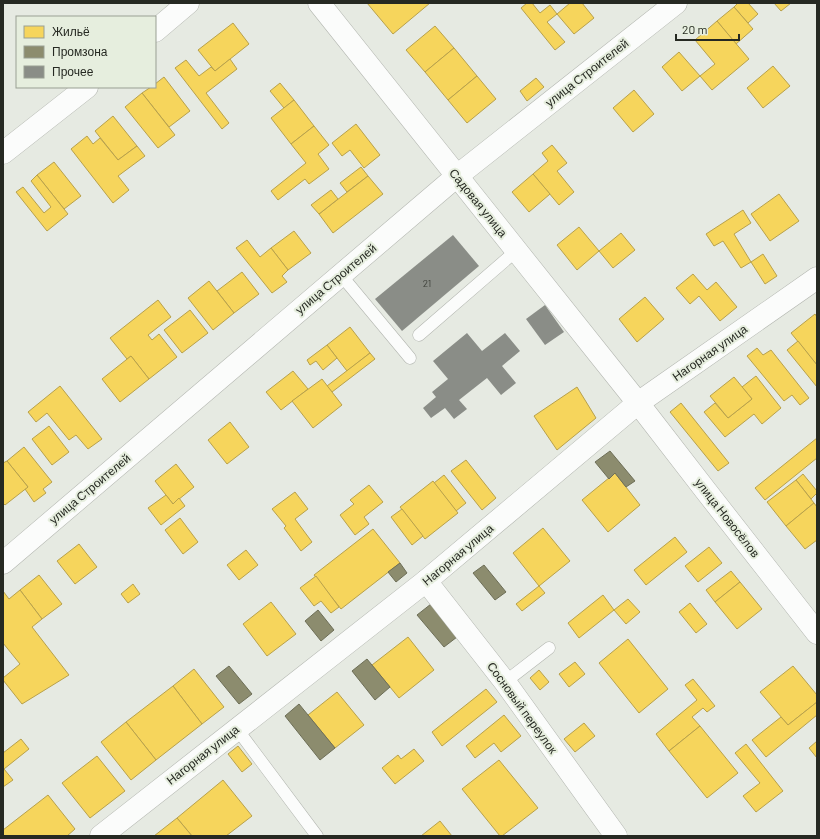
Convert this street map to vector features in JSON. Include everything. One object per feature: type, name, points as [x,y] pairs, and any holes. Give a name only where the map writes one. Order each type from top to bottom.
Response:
[{"type":"street","points":[[156,30],[188,3]]},
{"type":"street","name":"Садовая улица","points":[[319,3],[638,404]]},
{"type":"street","name":"улица Строителей","points":[[3,563],[457,176],[676,3]]},
{"type":"street","points":[[3,153],[86,88]]},
{"type":"street","name":"Нагорная улица","points":[[101,836],[426,581],[638,404],[817,278]]},
{"type":"street","name":"улица Новосёлов","points":[[638,404],[817,632]]},
{"type":"street","name":"Сосновый переулок","points":[[426,581],[505,682],[616,836]]},
{"type":"lane","points":[[418,335],[516,251]]},
{"type":"lane","points":[[341,274],[410,358]]},
{"type":"lane","points":[[505,682],[549,648]]},
{"type":"lane","points":[[237,729],[317,836]]},
{"type":"building: Жильё","points":[[367,3],[430,3],[393,34]]},
{"type":"building: Жильё","points":[[527,3],[532,3],[540,13],[550,5],[557,14],[547,22],[565,42],[555,50],[521,8]]},
{"type":"building: Жильё","points":[[570,3],[582,3],[594,18],[574,34],[557,14]]},
{"type":"building: Жильё","points":[[738,3],[748,3],[758,14],[748,23],[734,7]]},
{"type":"building: Жильё","points":[[774,3],[791,3],[781,11]]},
{"type":"building: Жильё","points":[[734,7],[753,29],[736,44],[717,21]]},
{"type":"building: Жильё","points":[[717,21],[749,59],[712,90],[700,76],[715,64],[695,40]]},
{"type":"building: Жильё","points":[[233,23],[249,44],[215,71],[198,50]]},
{"type":"building: Жильё","points":[[435,26],[454,48],[425,72],[406,50]]},
{"type":"building: Жильё","points":[[454,48],[477,76],[448,100],[425,72]]},
{"type":"building: Жильё","points":[[679,52],[700,76],[682,91],[662,67]]},
{"type":"building: Жильё","points":[[230,59],[237,69],[206,93],[229,123],[222,129],[175,68],[186,60],[199,76],[211,67],[215,71]]},
{"type":"building: Жильё","points":[[773,66],[790,86],[763,108],[747,88]]},
{"type":"building: Жильё","points":[[477,76],[496,99],[467,123],[448,100]]},
{"type":"building: Жильё","points":[[164,77],[190,111],[169,127],[142,93],[150,88],[156,88],[156,83]]},
{"type":"building: Жильё","points":[[536,78],[544,87],[527,101],[520,91]]},
{"type":"building: Жильё","points":[[280,83],[294,100],[284,108],[270,91]]},
{"type":"building: Жильё","points":[[634,90],[654,114],[633,132],[613,108]]},
{"type":"building: Жильё","points":[[142,93],[175,135],[158,148],[125,107]]},
{"type":"building: Жильё","points":[[294,100],[314,126],[291,144],[271,118]]},
{"type":"building: Жильё","points":[[113,116],[137,146],[118,160],[95,131]]},
{"type":"building: Жильё","points":[[356,124],[380,155],[364,168],[350,150],[342,156],[332,143]]},
{"type":"building: Жильё","points":[[314,126],[329,145],[318,154],[329,169],[309,184],[305,179],[278,200],[271,191],[306,163],[291,144]]},
{"type":"building: Жильё","points":[[87,136],[93,144],[100,138],[118,160],[137,146],[145,156],[118,176],[129,190],[113,203],[71,149]]},
{"type":"building: Жильё","points":[[552,145],[567,163],[557,171],[574,192],[559,205],[533,174],[548,161],[542,153]]},
{"type":"building: Жильё","points":[[54,162],[81,196],[64,209],[37,175]]},
{"type":"building: Жильё","points":[[361,167],[368,176],[347,192],[340,183]]},
{"type":"building: Жильё","points":[[533,174],[550,194],[529,212],[512,192]]},
{"type":"building: Жильё","points":[[37,175],[68,214],[47,231],[16,192],[23,187],[44,213],[51,207],[31,181]]},
{"type":"building: Жильё","points":[[368,176],[383,194],[333,233],[319,214]]},
{"type":"building: Жильё","points":[[331,190],[338,199],[319,214],[311,205]]},
{"type":"building: Жильё","points":[[779,194],[799,221],[770,241],[751,214]]},
{"type":"building: Жильё","points":[[743,210],[751,223],[734,234],[751,262],[741,268],[723,241],[714,246],[706,234]]},
{"type":"building: Жильё","points":[[579,227],[599,251],[577,270],[557,245]]},
{"type":"building: Жильё","points":[[294,231],[311,253],[288,270],[271,248]]},
{"type":"building: Жильё","points":[[621,233],[635,250],[613,268],[599,251]]},
{"type":"building: Жильё","points":[[247,240],[260,257],[271,248],[288,270],[282,276],[287,282],[272,293],[236,248]]},
{"type":"building: Жильё","points":[[763,254],[777,276],[765,284],[751,262]]},
{"type":"building: Жильё","points":[[242,272],[259,294],[234,313],[217,291]]},
{"type":"building: Жильё","points":[[693,274],[707,290],[716,282],[737,307],[720,321],[699,296],[690,304],[676,288]]},
{"type":"building: Жильё","points":[[209,281],[234,313],[213,330],[188,298]]},
{"type":"building: Жильё","points":[[645,297],[664,319],[637,342],[619,319]]},
{"type":"building: Жильё","points":[[158,300],[171,317],[148,335],[152,340],[159,334],[177,357],[149,379],[131,356],[127,359],[110,338]]},
{"type":"building: Жильё","points":[[190,310],[208,333],[182,353],[164,330]]},
{"type":"building: Жильё","points":[[815,314],[817,317],[817,365],[791,333]]},
{"type":"building: Жильё","points":[[350,327],[370,353],[347,371],[327,345]]},
{"type":"building: Жильё","points":[[798,341],[817,365],[817,387],[787,350]]},
{"type":"building: Жильё","points":[[327,345],[337,358],[323,370],[316,361],[310,365],[307,360]]},
{"type":"building: Жильё","points":[[757,348],[763,355],[771,350],[809,398],[800,405],[792,395],[784,401],[747,356]]},
{"type":"building: Жильё","points":[[370,353],[375,359],[332,392],[327,386]]},
{"type":"building: Жильё","points":[[131,356],[149,379],[120,402],[102,379]]},
{"type":"building: Жильё","points":[[293,371],[308,389],[281,410],[266,392]]},
{"type":"building: Жильё","points":[[756,376],[781,408],[762,424],[754,414],[725,437],[704,412],[715,403],[728,418],[752,399],[742,387]]},
{"type":"building: Жильё","points":[[734,377],[752,399],[728,418],[710,396]]},
{"type":"building: Жильё","points":[[322,379],[342,405],[313,428],[292,401]]},
{"type":"building: Жильё","points":[[60,386],[102,439],[88,449],[76,435],[69,440],[47,413],[36,422],[28,412]]},
{"type":"building: Жильё","points":[[577,387],[596,418],[557,450],[534,416]]},
{"type":"building: Жильё","points":[[681,403],[729,463],[718,471],[670,412]]},
{"type":"building: Жильё","points":[[230,422],[249,447],[227,464],[208,440]]},
{"type":"building: Жильё","points":[[49,426],[69,452],[52,465],[32,439]]},
{"type":"building: Жильё","points":[[817,438],[817,458],[765,500],[755,488]]},
{"type":"building: Жильё","points":[[24,447],[52,482],[43,489],[46,493],[34,502],[25,489],[28,487],[7,461]]},
{"type":"building: Жильё","points":[[466,460],[496,498],[482,510],[451,471]]},
{"type":"building: Жильё","points":[[7,461],[28,487],[5,505],[3,503],[3,463]]},
{"type":"building: Жильё","points":[[176,464],[194,487],[173,504],[155,481]]},
{"type":"building: Жильё","points":[[615,473],[640,505],[608,532],[582,500]]},
{"type":"building: Жильё","points":[[803,474],[817,491],[811,499],[796,480]]},
{"type":"building: Жильё","points":[[444,475],[466,503],[456,511],[434,483]]},
{"type":"building: Жильё","points":[[796,480],[814,503],[786,526],[767,502]]},
{"type":"building: Жильё","points":[[433,481],[458,513],[425,539],[400,507]]},
{"type":"building: Жильё","points":[[369,485],[383,502],[364,517],[369,524],[355,535],[340,515],[354,504],[350,500]]},
{"type":"building: Жильё","points":[[295,492],[308,509],[295,519],[312,542],[301,551],[284,528],[286,526],[272,509]]},
{"type":"building: Жильё","points":[[166,495],[173,504],[179,498],[185,506],[161,525],[148,508]]},
{"type":"building: Жильё","points":[[814,503],[817,507],[817,540],[805,549],[786,526]]},
{"type":"building: Жильё","points":[[402,509],[423,536],[412,545],[391,517]]},
{"type":"building: Жильё","points":[[180,518],[198,542],[183,554],[165,530]]},
{"type":"building: Жильё","points":[[543,528],[570,561],[539,586],[513,553]]},
{"type":"building: Жильё","points":[[373,529],[400,563],[341,609],[314,575]]},
{"type":"building: Жильё","points":[[675,537],[687,552],[646,585],[634,570]]},
{"type":"building: Жильё","points":[[79,544],[97,567],[75,584],[57,561]]},
{"type":"building: Жильё","points":[[709,547],[722,563],[698,582],[685,566]]},
{"type":"building: Жильё","points":[[246,550],[258,565],[239,580],[227,565]]},
{"type":"building: Жильё","points":[[731,571],[740,582],[715,602],[706,590]]},
{"type":"building: Жильё","points":[[39,575],[62,604],[42,619],[20,590]]},
{"type":"building: Жильё","points":[[316,576],[339,607],[331,613],[321,601],[314,606],[300,588]]},
{"type":"building: Жильё","points":[[740,582],[762,609],[737,629],[715,602]]},
{"type":"building: Жильё","points":[[133,584],[140,594],[128,603],[121,594]]},
{"type":"building: Жильё","points":[[539,586],[545,593],[522,611],[516,604]]},
{"type":"building: Жильё","points":[[20,590],[42,619],[32,627],[69,675],[22,704],[3,680],[3,678],[20,664],[3,643],[3,591],[9,599]]},
{"type":"building: Жильё","points":[[603,595],[614,610],[579,638],[568,623]]},
{"type":"building: Жильё","points":[[628,599],[640,612],[626,624],[614,610]]},
{"type":"building: Жильё","points":[[271,602],[296,634],[267,656],[243,624]]},
{"type":"building: Жильё","points":[[690,603],[707,624],[696,633],[679,612]]},
{"type":"building: Жильё","points":[[408,637],[434,670],[399,698],[372,665]]},
{"type":"building: Жильё","points":[[628,639],[668,689],[639,713],[599,663]]},
{"type":"building: Жильё","points":[[575,662],[585,674],[569,687],[559,674]]},
{"type":"building: Жильё","points":[[793,666],[817,695],[817,702],[788,725],[760,692]]},
{"type":"building: Жильё","points":[[194,669],[224,707],[202,724],[173,686]]},
{"type":"building: Жильё","points":[[539,670],[549,682],[540,690],[530,678]]},
{"type":"building: Жильё","points":[[693,679],[715,706],[707,712],[703,708],[692,717],[700,726],[669,751],[656,734],[697,700],[685,685]]},
{"type":"building: Жильё","points":[[173,686],[202,724],[156,760],[126,722]]},
{"type":"building: Жильё","points":[[486,689],[497,702],[442,746],[432,732]]},
{"type":"building: Жильё","points":[[337,692],[364,725],[335,748],[308,715]]},
{"type":"building: Жильё","points":[[817,702],[817,715],[766,757],[752,740],[781,717],[788,725]]},
{"type":"building: Жильё","points":[[504,715],[521,736],[501,752],[494,743],[475,758],[466,746]]},
{"type":"building: Жильё","points":[[126,722],[156,760],[131,780],[101,742]]},
{"type":"building: Жильё","points":[[584,723],[595,736],[575,752],[564,739]]},
{"type":"building: Жильё","points":[[700,726],[738,773],[707,798],[669,751]]},
{"type":"building: Жильё","points":[[21,739],[29,749],[4,769],[13,780],[3,787],[3,753]]},
{"type":"building: Жильё","points":[[817,741],[817,758],[809,748]]},
{"type":"building: Жильё","points":[[746,744],[783,791],[756,812],[743,796],[760,783],[735,753]]},
{"type":"building: Жильё","points":[[238,746],[252,764],[242,772],[228,754]]},
{"type":"building: Жильё","points":[[414,749],[424,761],[395,784],[382,768],[398,755],[401,759]]},
{"type":"building: Жильё","points":[[97,756],[125,791],[90,818],[62,783]]},
{"type":"building: Жильё","points":[[499,760],[538,808],[502,836],[500,836],[462,789]]},
{"type":"building: Жильё","points":[[223,780],[252,816],[226,836],[192,836],[177,818]]},
{"type":"building: Жильё","points":[[48,795],[75,829],[67,836],[3,836],[3,830]]},
{"type":"building: Жильё","points":[[177,818],[192,836],[154,836]]},
{"type":"building: Жильё","points":[[440,821],[452,836],[421,836]]},
{"type":"building: Промзона","points":[[610,451],[635,481],[626,487],[615,473],[609,479],[595,462]]},
{"type":"building: Промзона","points":[[400,563],[407,573],[396,582],[388,572]]},
{"type":"building: Промзона","points":[[484,565],[506,592],[495,600],[473,573]]},
{"type":"building: Промзона","points":[[431,604],[457,637],[444,647],[417,615]]},
{"type":"building: Промзона","points":[[318,610],[334,630],[321,641],[305,621]]},
{"type":"building: Промзона","points":[[367,659],[390,687],[375,700],[352,671]]},
{"type":"building: Промзона","points":[[229,666],[252,694],[239,704],[216,676]]},
{"type":"building: Промзона","points":[[299,704],[335,748],[320,760],[285,716]]},
{"type":"building: Прочее","points":[[453,235],[479,266],[402,331],[375,299]]},
{"type":"building: Прочее","points":[[545,305],[564,332],[545,345],[526,319]]},
{"type":"building: Прочее","points":[[467,333],[482,351],[505,333],[520,351],[502,366],[516,383],[501,395],[487,378],[459,400],[467,409],[454,419],[445,408],[431,418],[423,408],[436,397],[432,392],[448,379],[433,361]]}]
